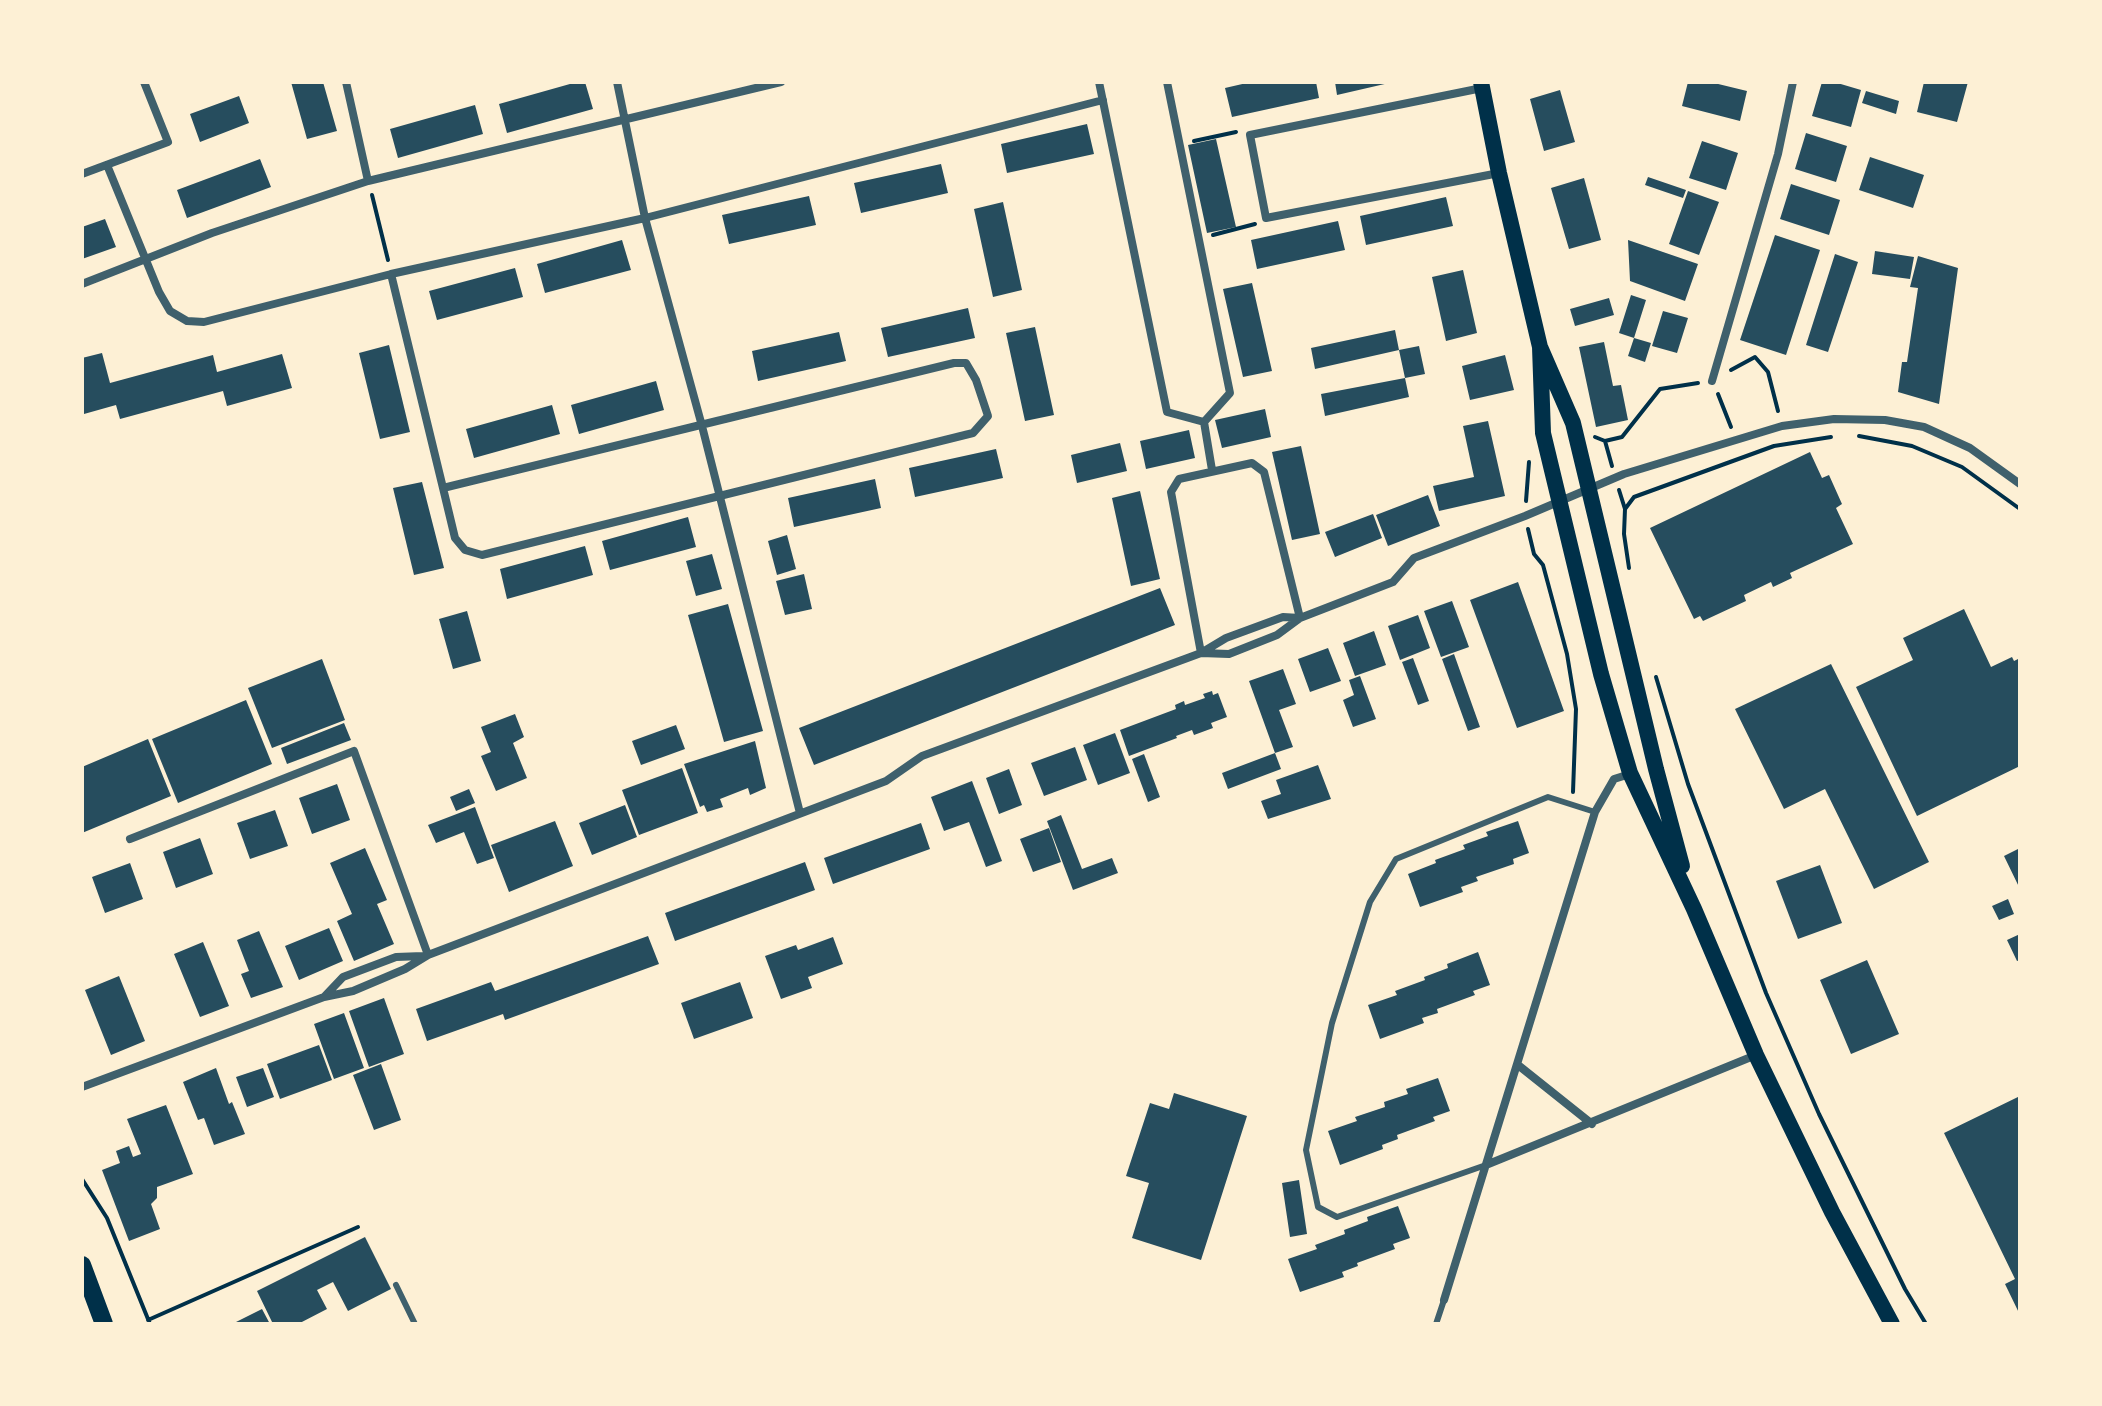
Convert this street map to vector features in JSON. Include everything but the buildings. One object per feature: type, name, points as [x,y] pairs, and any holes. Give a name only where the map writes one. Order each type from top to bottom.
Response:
[{"type":"main road","points":[[1482,85],[1499,173],[1540,347],[1573,423],[1656,769],[1694,909]]},
{"type":"main road","points":[[1540,347],[1543,433],[1601,674],[1630,773],[1694,909],[1756,1055],[1832,1212],[1892,1324]]},
{"type":"main road","points":[[82,1265],[104,1324]]},
{"type":"main road","points":[[82,1304],[96,1324]]},
{"type":"street","points":[[82,174],[168,142],[144,82]]},
{"type":"street","points":[[346,82],[368,181]]},
{"type":"street","points":[[617,82],[645,218],[720,494],[800,813]]},
{"type":"street","points":[[82,284],[212,233],[368,181],[781,82]]},
{"type":"street","points":[[1099,82],[1167,412],[1204,422]]},
{"type":"street","points":[[1167,82],[1230,393],[1204,422]]},
{"type":"street","points":[[1712,381],[1778,154],[1793,82]]},
{"type":"street","points":[[1482,85],[1250,135],[1266,218],[1499,173]]},
{"type":"street","points":[[107,165],[159,292],[170,311],[187,321],[204,322],[391,274],[645,218],[1103,100]]},
{"type":"street","points":[[391,274],[455,538],[465,550],[482,555],[973,433],[988,416],[976,380],[966,363],[954,363],[443,488]]},
{"type":"street","points":[[1201,653],[1229,654],[1277,635],[1300,618],[1393,582],[1414,558],[1624,474],[1782,426],[1834,419],[1885,420],[1924,427],[1970,448],[2020,484]]},
{"type":"street","points":[[1204,422],[1212,470]]},
{"type":"street","points":[[1201,653],[1171,492],[1179,479],[1252,463],[1264,472],[1300,618]]},
{"type":"street","points":[[82,1087],[324,997],[353,991],[405,969],[428,955],[886,781],[922,756],[1201,653],[1226,638],[1283,617],[1300,618]]},
{"type":"street","points":[[130,839],[354,751],[428,955]]},
{"type":"street","points":[[1444,1300],[1595,812],[1614,779],[1630,773]]},
{"type":"street","points":[[324,997],[343,977],[396,957],[428,955]]},
{"type":"street","points":[[1486,1165],[1756,1055]]},
{"type":"street","points":[[1518,1065],[1592,1124]]},
{"type":"lane","points":[[1486,1165],[1337,1217],[1318,1207],[1306,1150],[1332,1023],[1370,902],[1396,859],[1548,797],[1595,812]]},
{"type":"lane","points":[[396,1285],[415,1324]]},
{"type":"lane","points":[[1436,1324],[1444,1300]]},
{"type":"path","points":[[1180,144],[1249,129],[1250,135]]},
{"type":"path","points":[[368,181],[391,274]]},
{"type":"path","points":[[1199,238],[1266,222]]},
{"type":"path","points":[[1591,435],[1605,441],[1622,437],[1660,389],[1712,381],[1755,357],[1768,372],[1782,426]]},
{"type":"path","points":[[1712,381],[1734,440]]},
{"type":"path","points":[[1846,434],[1912,446],[1962,467],[2020,509]]},
{"type":"path","points":[[1625,509],[1634,497],[1774,446],[1831,437]]},
{"type":"path","points":[[1529,449],[1525,516],[1534,554],[1543,565],[1567,654],[1576,709],[1573,795],[1595,812]]},
{"type":"path","points":[[1625,542],[1630,571]]},
{"type":"path","points":[[1655,675],[1688,784],[1766,993],[1819,1114],[1905,1289],[1926,1324]]},
{"type":"path","points":[[82,1179],[107,1218],[149,1322],[358,1227]]}]
